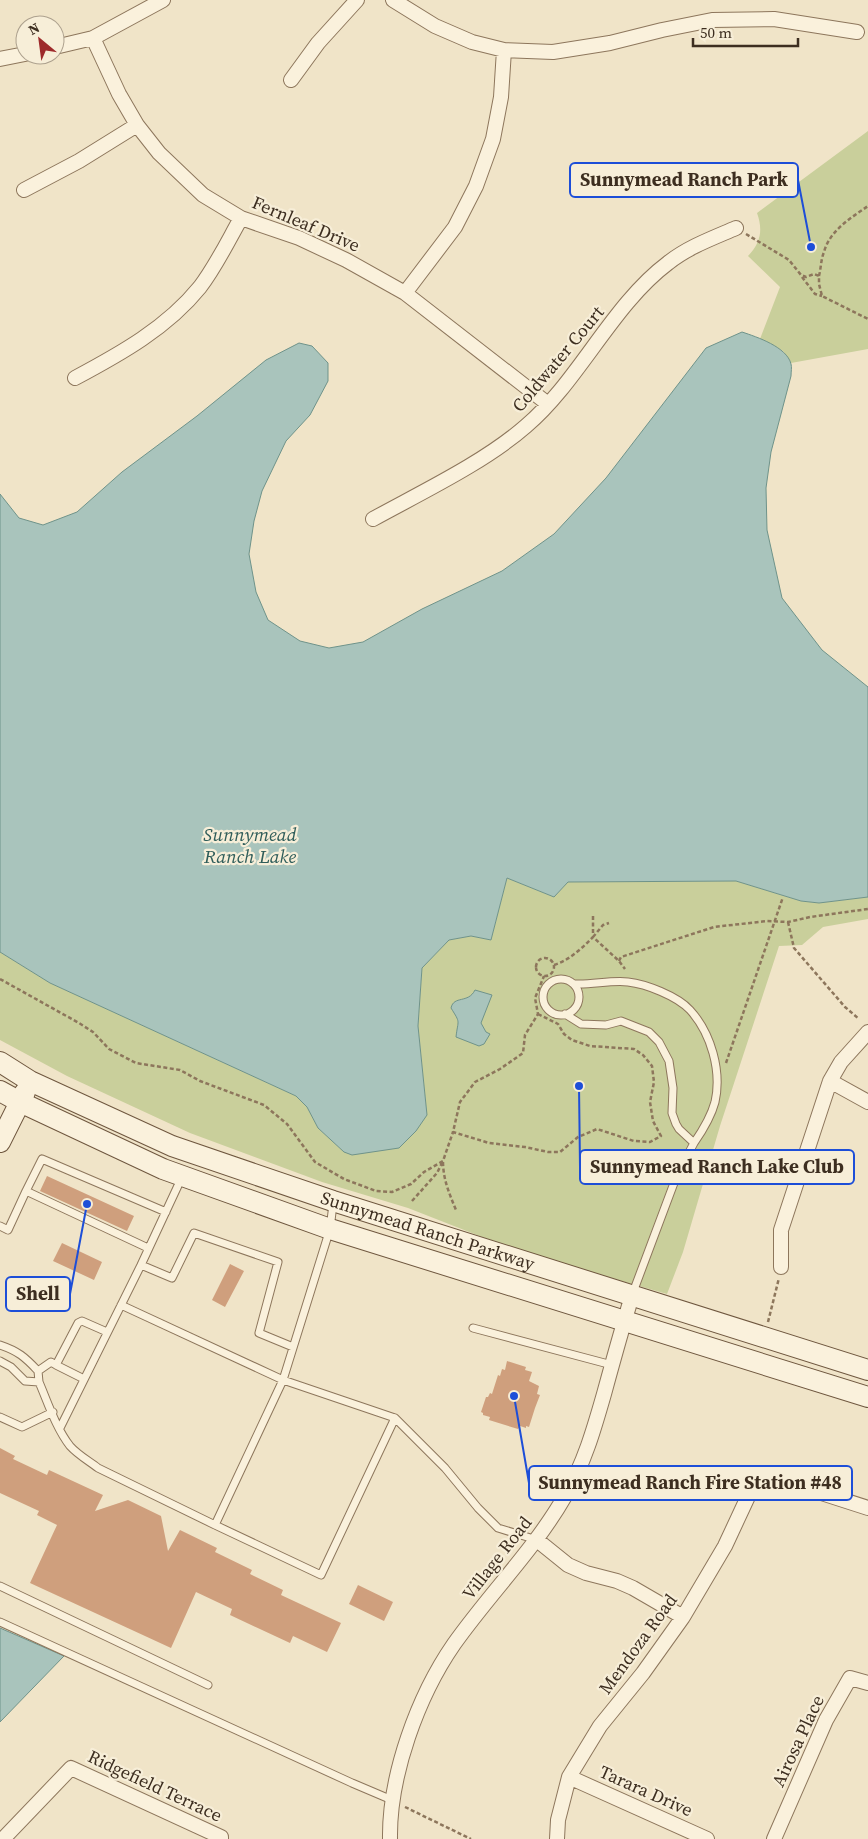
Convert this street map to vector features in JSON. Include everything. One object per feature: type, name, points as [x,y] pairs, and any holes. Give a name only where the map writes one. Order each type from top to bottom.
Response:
[{"type":"main road","name":"Sunnymead Ranch Parkway","points":[[0,1062],[30,1081],[172,1146],[334,1202],[868,1370]]},
{"type":"main road","points":[[0,1142],[30,1081]]},
{"type":"main road","name":"Sunnymead Ranch Parkway","points":[[0,1090],[20,1102],[163,1169],[330,1229],[868,1397]]},
{"type":"street","points":[[65,45],[93,38],[162,0]]},
{"type":"street","points":[[292,80],[318,43],[356,0]]},
{"type":"street","points":[[392,0],[435,26],[472,42],[504,50],[553,52],[610,43],[712,20],[774,18],[858,32]]},
{"type":"street","name":"Fernleaf Drive","points":[[93,38],[119,94],[137,125],[159,153],[204,194],[241,218],[299,238],[339,256],[405,293],[548,404]]},
{"type":"street","points":[[405,293],[455,226],[476,186],[493,139],[501,97],[504,50]]},
{"type":"street","points":[[0,59],[15,56]]},
{"type":"street","points":[[24,190],[79,161],[137,125]]},
{"type":"street","points":[[74,378],[119,354],[153,331],[184,304],[214,266],[241,218]]},
{"type":"street","name":"Coldwater Court","points":[[374,519],[481,458],[526,426],[548,404],[634,295],[667,264],[686,251],[736,228]]},
{"type":"street","points":[[782,1267],[781,1230],[830,1081],[841,1062],[868,1032]]},
{"type":"street","points":[[830,1081],[868,1102]]},
{"type":"street","name":"Village Road","points":[[390,1839],[392,1800],[411,1728],[434,1678],[454,1645],[537,1540],[566,1495],[589,1445],[632,1296]]},
{"type":"street","name":"Mendoza Road","points":[[557,1839],[558,1820],[569,1777],[600,1726],[643,1673],[682,1617],[725,1546],[759,1473],[868,1508]]},
{"type":"street","points":[[537,1540],[568,1565],[586,1573],[617,1581],[633,1588],[682,1617]]},
{"type":"street","name":"Airosa Place","points":[[774,1839],[826,1720],[850,1678],[868,1683]]},
{"type":"street","name":"Ridgefield Terrace","points":[[3,1839],[71,1768],[222,1837],[222,1839]]},
{"type":"street","name":"Tarara Drive","points":[[569,1777],[707,1839]]},
{"type":"lane","points":[[557,979],[570,980],[575,984],[580,999],[575,1009],[559,1015],[548,1009],[544,1004],[544,991],[551,982],[557,979]]},
{"type":"lane","points":[[575,984],[587,985],[627,981],[655,989],[689,1009],[702,1026],[712,1051],[717,1072],[715,1102],[710,1119],[694,1143],[677,1175],[632,1296]]},
{"type":"lane","points":[[565,1014],[581,1024],[606,1025],[621,1021],[649,1032],[659,1042],[669,1060],[673,1088],[672,1112],[676,1124],[694,1143]]},
{"type":"lane","points":[[0,1226],[8,1230],[42,1159],[166,1212]]},
{"type":"lane","points":[[60,1428],[141,1265],[182,1176]]},
{"type":"lane","points":[[26,1191],[148,1248]]},
{"type":"lane","points":[[214,1525],[283,1380],[330,1229],[334,1202]]},
{"type":"lane","points":[[141,1265],[172,1278],[194,1233],[278,1262],[259,1333],[293,1347]]},
{"type":"lane","points":[[121,1305],[283,1380],[396,1418],[445,1468],[478,1508],[498,1528],[537,1540]]},
{"type":"lane","points":[[56,1365],[78,1323],[82,1321],[107,1332]]},
{"type":"lane","points":[[473,1328],[612,1365]]},
{"type":"lane","points":[[0,1345],[19,1352],[38,1371],[39,1382],[71,1447],[98,1468],[321,1575],[396,1418]]},
{"type":"lane","points":[[0,1362],[11,1367],[25,1381],[39,1382]]},
{"type":"lane","points":[[38,1371],[51,1362],[84,1379]]},
{"type":"lane","points":[[0,1417],[22,1428],[53,1412]]},
{"type":"lane","points":[[0,1586],[208,1685]]},
{"type":"lane","points":[[0,1622],[392,1800]]},
{"type":"path","points":[[822,296],[819,276],[823,253],[828,242],[836,231],[849,219],[868,206]]},
{"type":"path","points":[[760,242],[789,260],[815,294],[868,319]]},
{"type":"path","points":[[801,275],[806,277],[814,274],[819,276]]},
{"type":"path","points":[[726,1063],[783,897]]},
{"type":"path","points":[[619,961],[621,957],[714,928],[775,921],[788,922],[868,909]]},
{"type":"path","points":[[593,916],[593,936],[625,969]]},
{"type":"path","points":[[788,922],[794,948],[845,1007],[859,1019]]},
{"type":"path","points":[[554,965],[580,950],[603,925],[609,923]]},
{"type":"path","points":[[544,976],[536,968],[539,961],[548,959],[554,965]]},
{"type":"path","points":[[412,1201],[436,1173],[443,1161],[453,1132],[460,1102],[475,1082],[500,1069],[523,1053],[525,1036],[538,1014],[535,998],[544,976],[552,973],[554,965]]},
{"type":"path","points":[[0,979],[79,1022],[93,1032],[108,1049],[136,1063],[180,1070],[200,1081],[264,1105],[287,1124],[315,1162],[344,1179],[376,1191],[392,1192],[411,1184],[424,1172],[443,1161]]},
{"type":"path","points":[[453,1132],[489,1143],[548,1152],[560,1152],[578,1137],[597,1129],[634,1141],[650,1142],[661,1136],[653,1120],[650,1102],[654,1082],[652,1066],[643,1055],[634,1049],[617,1046],[590,1046],[572,1040],[564,1034],[558,1024],[538,1014]]},
{"type":"path","points":[[443,1161],[447,1188],[456,1210]]},
{"type":"path","points":[[765,1338],[782,1267]]},
{"type":"path","points":[[392,1800],[471,1839]]},
{"type":"green space","points":[[868,131],[868,349],[791,363],[783,351],[760,339],[780,287],[748,256],[756,246],[760,236],[757,213]]},
{"type":"green space","points":[[507,878],[554,897],[568,882],[736,881],[801,901],[819,903],[868,897],[868,919],[823,927],[802,945],[779,946],[720,1126],[683,1252],[667,1294],[587,1271],[482,1237],[408,1208],[322,1182],[190,1133],[67,1076],[0,1040],[0,952],[50,983],[296,1096],[307,1107],[318,1128],[344,1152],[427,1115],[418,1026],[422,968],[449,940],[471,936],[491,940]]},
{"type":"water","name":"Sunnymead Ranch Lake","points":[[742,332],[778,348],[788,358],[791,365],[791,376],[771,452],[766,488],[767,530],[782,598],[822,650],[868,687],[868,897],[819,903],[801,901],[736,881],[568,882],[554,897],[507,878],[491,940],[471,936],[449,940],[422,968],[418,1026],[427,1115],[416,1131],[399,1148],[352,1155],[344,1152],[318,1128],[307,1107],[296,1096],[50,983],[0,952],[0,494],[19,518],[43,525],[77,512],[122,472],[197,416],[266,360],[299,343],[312,346],[328,363],[328,381],[310,415],[286,441],[262,491],[254,521],[249,554],[256,592],[268,620],[300,641],[329,648],[363,642],[422,609],[502,571],[554,534],[606,478],[706,348]]},
{"type":"water","points":[[475,990],[492,995],[481,1023],[486,1032],[490,1034],[484,1044],[479,1046],[456,1037],[458,1022],[451,1008],[455,1002],[469,997]]},
{"type":"water","points":[[0,1628],[64,1656],[0,1722]]},
{"type":"building","points":[[47,1176],[134,1216],[127,1231],[40,1191]]},
{"type":"building","points":[[62,1243],[102,1262],[94,1280],[53,1261]]},
{"type":"building","points":[[230,1264],[244,1271],[225,1307],[212,1300]]},
{"type":"building","points":[[507,1361],[526,1367],[525,1370],[532,1372],[529,1381],[539,1386],[537,1394],[540,1395],[529,1427],[526,1426],[526,1428],[520,1426],[518,1429],[489,1420],[490,1417],[483,1415],[481,1412],[486,1397],[490,1393],[492,1394],[498,1375],[500,1376],[502,1369],[505,1370]]},
{"type":"building","points":[[0,1448],[15,1456],[13,1459],[47,1475],[49,1470],[103,1495],[95,1511],[128,1500],[161,1516],[168,1551],[180,1530],[217,1548],[215,1552],[252,1570],[250,1574],[283,1590],[281,1595],[341,1623],[327,1652],[293,1636],[290,1643],[230,1615],[232,1609],[196,1592],[171,1648],[30,1583],[57,1525],[37,1515],[39,1511],[0,1493]]},
{"type":"building","points":[[358,1585],[393,1602],[384,1621],[349,1604]]},
{"type":"place","name":"Sunnymead Ranch Park","points":[[811,247]]},
{"type":"place","name":"Sunnymead Ranch Lake Club","points":[[579,1086]]},
{"type":"place","name":"Shell","points":[[87,1204]]},
{"type":"place","name":"Sunnymead Ranch Fire Station #48","points":[[514,1396]]}]
